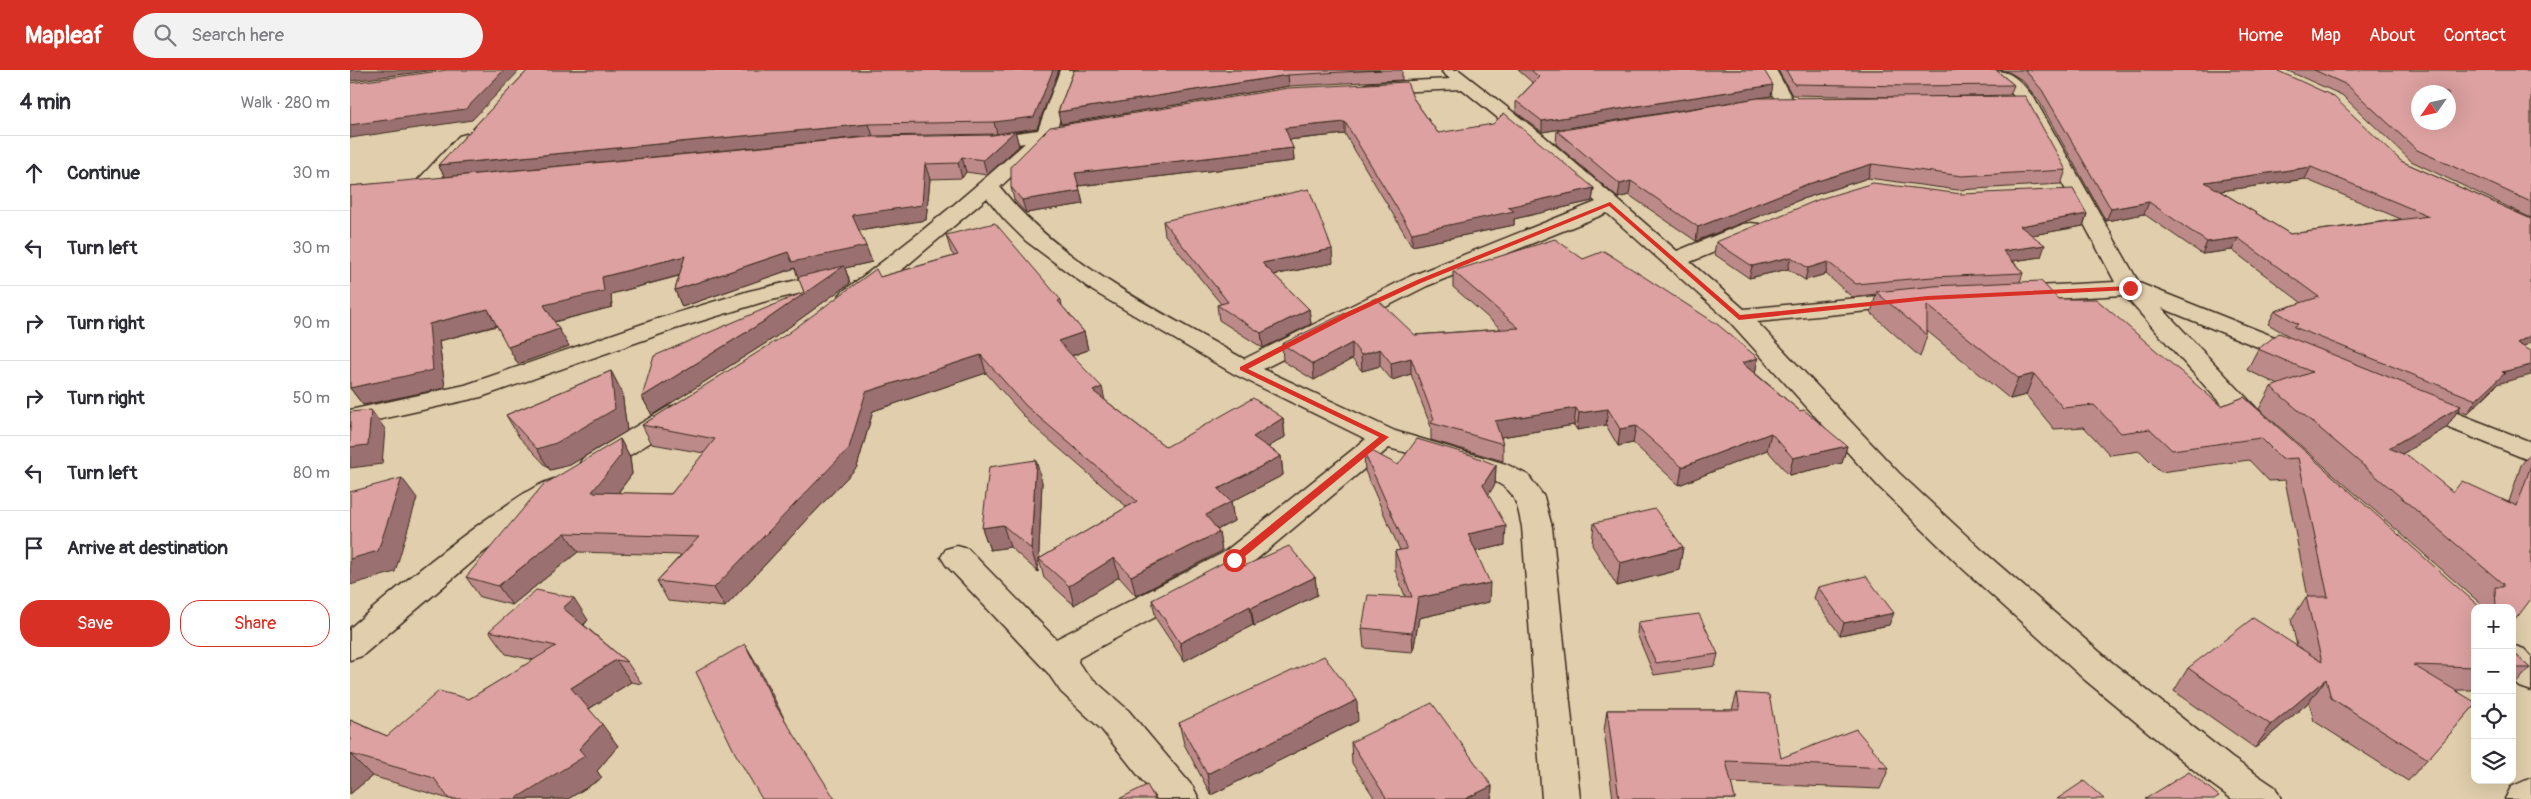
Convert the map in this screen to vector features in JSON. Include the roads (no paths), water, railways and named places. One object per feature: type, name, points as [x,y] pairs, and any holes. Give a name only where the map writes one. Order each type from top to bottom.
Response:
[{"type":"street","points":[[832,310],[896,264],[989,186],[1045,135],[1069,70]]},
{"type":"street","points":[[1762,104],[1794,102],[1767,70]]},
{"type":"street","points":[[1992,70],[2014,85],[2018,102],[2067,192],[2130,288],[2238,407],[2283,447]]},
{"type":"street","points":[[1359,88],[1456,77],[1546,138],[1610,204],[1739,317],[1889,480],[1973,560],[2097,670],[2219,769],[2262,799]]},
{"type":"street","points":[[961,144],[997,142],[1093,127]]},
{"type":"street","points":[[451,184],[413,187],[477,128]]},
{"type":"street","points":[[989,186],[1011,215],[1034,236],[1093,280],[1242,369],[1385,437],[1496,471],[1518,482],[1529,497],[1537,527],[1561,799]]},
{"type":"street","points":[[1242,369],[1345,316],[1419,281],[1610,204]]},
{"type":"street","points":[[1676,260],[1765,224]]},
{"type":"street","points":[[350,418],[472,390],[666,324],[757,296],[896,264]]},
{"type":"street","points":[[1995,295],[2130,288],[2211,318],[2320,365]]},
{"type":"street","points":[[1739,317],[1928,298]]},
{"type":"street","points":[[2393,396],[2531,452]]},
{"type":"street","points":[[350,647],[418,587],[531,503],[701,398]]},
{"type":"street","points":[[1060,664],[1064,650],[1234,560],[1385,437]]},
{"type":"street","points":[[958,557],[1060,664],[1073,682],[1115,720],[1180,799]]},
{"type":"street","points":[[2516,662],[2531,677]]},
{"type":"street","points":[[2524,799],[2531,794]]}]
